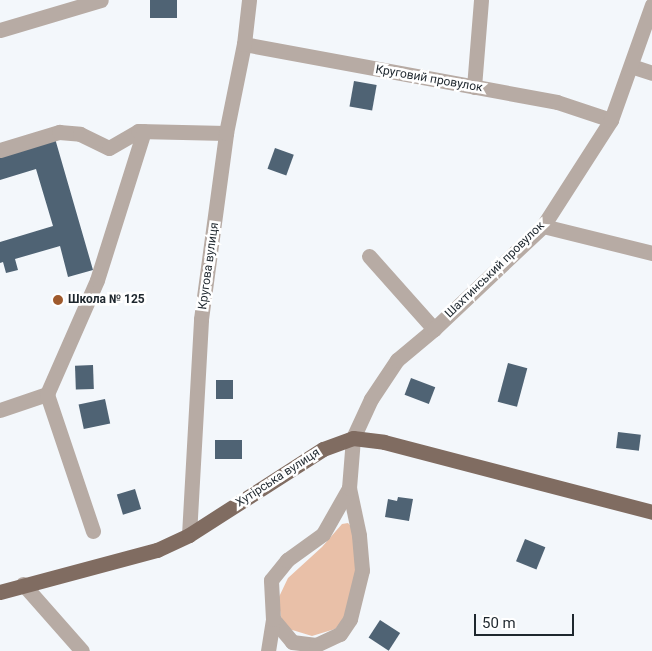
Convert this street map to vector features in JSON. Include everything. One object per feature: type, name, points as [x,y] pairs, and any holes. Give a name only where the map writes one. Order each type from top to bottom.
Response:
[{"type":"main road","name":"Хутірська вулиця","points":[[0,592],[23,584],[156,550],[189,535],[323,448],[353,438],[384,442],[652,512]]},
{"type":"street","points":[[0,30],[101,0]]},
{"type":"street","name":"Кругова вулиця","points":[[189,535],[202,319],[226,133],[244,44],[249,0]]},
{"type":"street","points":[[474,87],[481,0]]},
{"type":"street","name":"Шахтинський провулок","points":[[353,438],[371,399],[397,360],[434,329],[544,226],[611,120],[652,4]]},
{"type":"street","name":"Круговий провулок","points":[[244,44],[557,102],[611,120]]},
{"type":"street","points":[[631,66],[652,73]]},
{"type":"street","points":[[0,150],[59,132],[80,134],[109,148],[138,131],[226,133]]},
{"type":"street","points":[[93,531],[48,394],[97,280],[144,131]]},
{"type":"street","points":[[544,226],[652,253]]},
{"type":"street","points":[[369,256],[434,329]]},
{"type":"street","points":[[0,410],[48,394]]},
{"type":"street","points":[[273,619],[292,642],[316,645],[340,634],[350,619],[362,570],[359,535],[350,488],[353,438]]},
{"type":"street","points":[[268,651],[273,619],[271,580],[287,560],[323,534],[350,488]]},
{"type":"street","points":[[23,584],[82,651]]},
{"type":"shaded area","points":[[348,523],[353,529],[358,568],[344,619],[335,629],[312,636],[289,629],[282,622],[278,599],[288,578],[322,547],[342,524]]},
{"type":"building","points":[[150,0],[177,0],[177,18],[150,18]]},
{"type":"building","points":[[354,81],[377,85],[372,111],[349,107]]},
{"type":"building","points":[[54,135],[93,270],[68,277],[60,246],[15,259],[18,270],[6,273],[3,262],[0,263],[0,242],[53,226],[36,169],[0,180],[0,150]]},
{"type":"building","points":[[275,148],[294,155],[286,176],[267,169]]},
{"type":"building","points":[[508,363],[527,368],[517,407],[498,402]]},
{"type":"building","points":[[93,365],[94,389],[76,390],[75,366]]},
{"type":"building","points":[[411,378],[435,387],[429,404],[405,395]]},
{"type":"building","points":[[216,380],[233,380],[233,399],[216,399]]},
{"type":"building","points":[[105,399],[110,423],[84,429],[79,405]]},
{"type":"building","points":[[618,432],[641,435],[639,451],[616,448]]},
{"type":"building","points":[[215,440],[242,440],[242,459],[215,459]]},
{"type":"building","points":[[135,489],[141,509],[123,515],[117,495]]},
{"type":"building","points":[[398,497],[413,499],[409,521],[385,517],[388,499],[397,501]]},
{"type":"building","points":[[525,539],[545,547],[536,569],[516,561]]},
{"type":"building","points":[[380,620],[400,633],[389,651],[369,638]]},
{"type":"place","name":"Школа № 125","points":[[58,300]]}]
